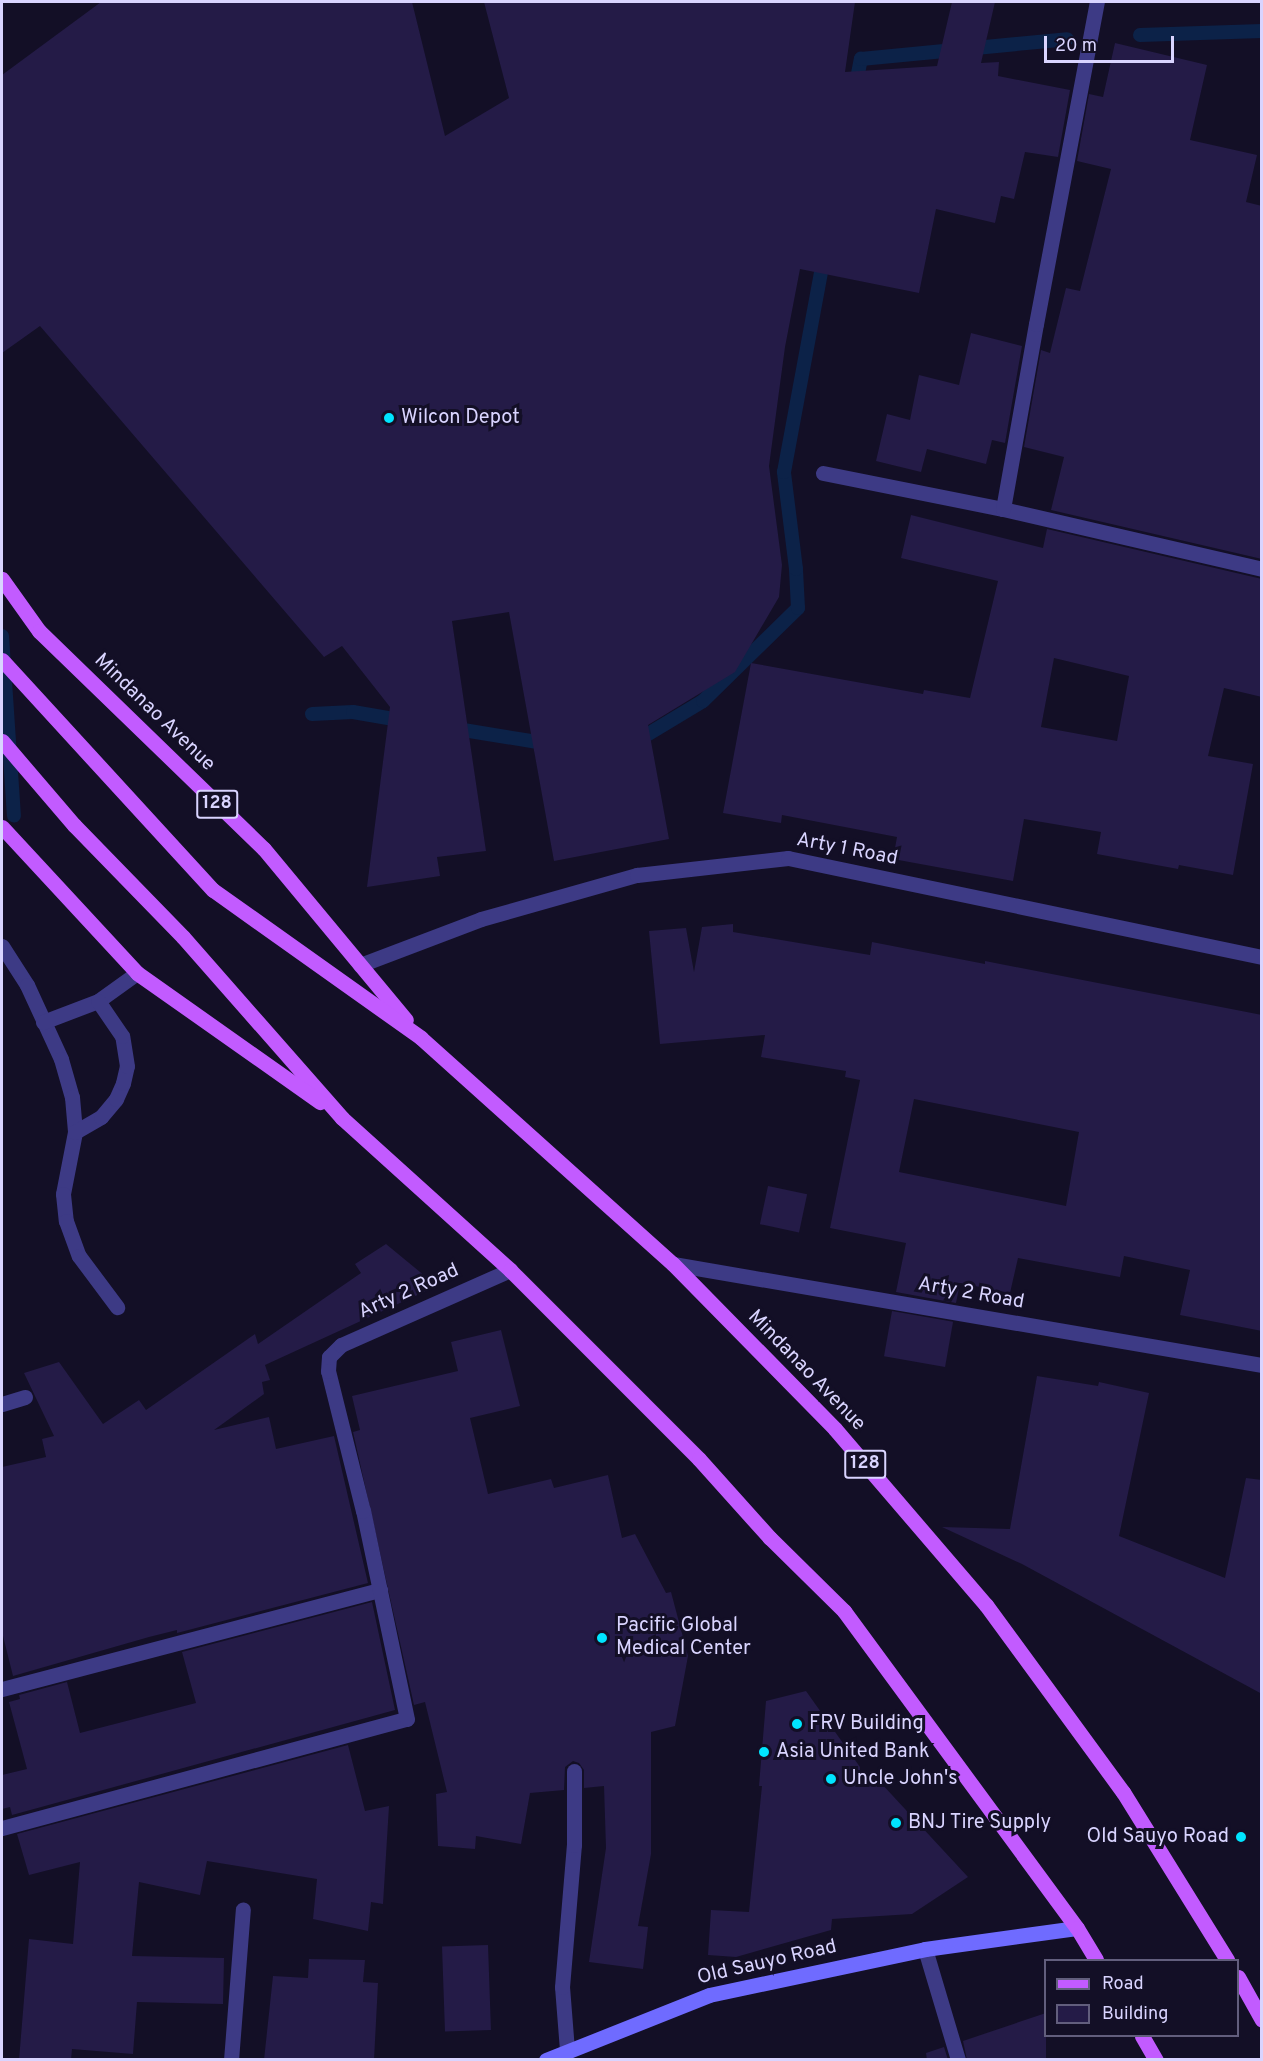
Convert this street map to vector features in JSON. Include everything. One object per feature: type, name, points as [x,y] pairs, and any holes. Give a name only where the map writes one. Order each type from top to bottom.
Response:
[{"type":"main road","name":"Mindanao Avenue","points":[[2,579],[39,631],[264,849],[421,1038]]},
{"type":"main road","name":"Mindanao Avenue","points":[[2,660],[213,890],[421,1038],[673,1264],[835,1429],[986,1605],[1123,1792],[1226,1959]]},
{"type":"main road","points":[[2,741],[74,825],[183,938],[342,1118],[510,1270],[699,1459],[770,1538],[844,1611],[1077,1928],[1095,1959]]},
{"type":"main road","points":[[2,828],[137,973],[342,1118]]},
{"type":"main road","points":[[1239,1979],[1262,2020]]},
{"type":"main road","points":[[1143,2037],[1156,2060]]},
{"type":"street","points":[[1003,509],[1097,2]]},
{"type":"street","points":[[823,473],[1003,509],[1262,568]]},
{"type":"street","name":"Arty 1 Road","points":[[360,965],[480,919],[637,875],[789,858],[1262,957]]},
{"type":"street","points":[[2,946],[27,985],[61,1059],[72,1097],[75,1132],[63,1194],[66,1221],[79,1256],[117,1307]]},
{"type":"street","points":[[43,1022],[98,1001],[137,973]]},
{"type":"street","points":[[75,1132],[101,1117],[116,1100],[127,1066],[122,1036],[98,1001]]},
{"type":"street","name":"Arty 2 Road","points":[[673,1264],[1262,1365]]},
{"type":"street","name":"Arty 2 Road","points":[[380,1590],[328,1371],[329,1358],[341,1345],[510,1270]]},
{"type":"street","points":[[2,1404],[26,1397]]},
{"type":"street","points":[[2,1689],[380,1590],[407,1719],[2,1828]]},
{"type":"street","points":[[567,2050],[562,1987],[574,1845],[574,1771]]},
{"type":"street","points":[[231,2060],[243,1909]]},
{"type":"street","name":"Old Sauyo Road","points":[[546,2060],[709,1995],[925,1949],[1077,1928]]},
{"type":"street","points":[[925,1949],[958,2060]]},
{"type":"building","name":"Wilcon Depot","points":[[101,2],[412,2],[445,136],[509,98],[484,2],[855,2],[845,72],[937,66],[952,2],[995,2],[981,63],[999,62],[998,76],[1070,90],[1058,157],[1025,152],[1014,199],[1001,196],[995,223],[936,209],[919,293],[800,269],[785,347],[769,466],[782,565],[779,597],[735,672],[648,725],[669,839],[554,861],[509,612],[452,621],[486,851],[437,857],[440,876],[367,887],[390,707],[342,646],[324,657],[40,326],[2,353],[2,75]]},
{"type":"building","points":[[1115,43],[1207,65],[1190,140],[1257,155],[1246,202],[1262,206],[1262,559],[1051,510],[1064,457],[1024,447],[1041,350],[1050,353],[1066,288],[1080,291],[1111,169],[1077,161],[1089,94],[1103,97]]},
{"type":"building","points":[[971,333],[1022,346],[1005,443],[992,440],[986,464],[927,449],[921,472],[876,461],[887,414],[910,420],[919,375],[959,385]]},
{"type":"building","points":[[911,515],[1043,548],[1047,529],[1262,579],[1262,697],[1224,688],[1208,756],[1253,764],[1233,875],[1179,865],[1178,869],[1097,854],[1101,832],[1024,819],[1013,881],[893,859],[897,837],[782,815],[781,823],[723,813],[751,663],[923,694],[924,690],[970,698],[998,581],[901,558]],"holes":[[[1054,658],[1129,676],[1117,741],[1041,727]]]},
{"type":"building","points":[[733,924],[733,932],[870,955],[872,942],[985,964],[985,961],[1262,1015],[1262,1331],[1180,1315],[1190,1270],[1124,1256],[1120,1277],[1018,1258],[1010,1293],[960,1283],[956,1303],[896,1292],[906,1243],[830,1228],[860,1080],[845,1077],[846,1071],[761,1057],[765,1035],[660,1044],[649,931],[686,928],[694,972],[702,927]],"holes":[[[914,1099],[1079,1132],[1066,1206],[899,1172]]]},
{"type":"building","points":[[768,1186],[807,1194],[799,1232],[760,1224]]},
{"type":"building","points":[[386,1244],[437,1286],[265,1365],[270,1380],[262,1382],[264,1394],[214,1430],[269,1417],[276,1449],[334,1436],[368,1583],[177,1633],[177,1630],[149,1637],[13,1676],[2,1632],[2,1467],[46,1457],[42,1439],[54,1436],[24,1373],[59,1362],[103,1424],[139,1400],[146,1410],[255,1334],[258,1344],[361,1273],[355,1264]]},
{"type":"building","points":[[892,1311],[953,1322],[945,1367],[884,1356]]},
{"type":"building","name":"Pacific Global Medical Center","points":[[501,1330],[520,1406],[470,1418],[488,1494],[551,1479],[554,1488],[608,1475],[622,1538],[635,1534],[666,1593],[671,1592],[688,1656],[675,1726],[651,1732],[651,1854],[638,1926],[648,1927],[643,1969],[589,1962],[606,1848],[604,1786],[584,1788],[584,1770],[579,1763],[573,1761],[565,1767],[564,1790],[530,1793],[521,1844],[476,1836],[475,1849],[438,1846],[436,1794],[447,1792],[425,1702],[414,1705],[353,1432],[360,1430],[352,1396],[458,1371],[451,1342]]},
{"type":"building","points":[[1037,1376],[1098,1386],[1099,1382],[1149,1393],[1119,1536],[1225,1578],[1246,1478],[1262,1480],[1262,1694],[1022,1564],[942,1527],[1010,1529]]},
{"type":"building","points":[[372,1602],[395,1710],[12,1815],[10,1807],[2,1809],[2,1775],[27,1769],[9,1702],[20,1699],[19,1695],[67,1682],[80,1733],[196,1703],[182,1652]]},
{"type":"building","points":[[806,1691],[860,1767],[860,1782],[880,1782],[968,1877],[912,1914],[832,1919],[831,1930],[736,1957],[708,1955],[711,1910],[749,1912],[762,1786],[759,1786],[766,1701]]},
{"type":"building","points":[[348,1745],[365,1811],[389,1806],[383,1904],[371,1902],[368,1931],[313,1919],[317,1879],[207,1861],[200,1895],[139,1882],[132,1956],[224,1958],[223,2004],[137,2002],[133,2054],[72,2049],[71,2060],[19,2060],[29,1939],[73,1944],[80,1862],[29,1875],[17,1834]]},
{"type":"building","points":[[488,1945],[491,2030],[445,2032],[442,1947]]},
{"type":"building","points":[[309,1959],[365,1960],[363,1982],[378,1983],[374,2060],[264,2060],[273,1976],[308,1978]]},
{"type":"building","points":[[1044,2014],[1046,2060],[967,2060],[963,2041]]},
{"type":"building","points":[[944,2047],[948,2060],[927,2060],[926,2053]]},
{"type":"waterway","points":[[1140,35],[1262,31]]},
{"type":"waterway","points":[[855,89],[861,59],[1067,39]]},
{"type":"waterway","points":[[635,742],[703,701],[798,608],[796,569],[784,472],[824,256]]},
{"type":"waterway","points":[[2,636],[14,816]]},
{"type":"waterway","points":[[312,714],[353,712],[405,721]]},
{"type":"waterway","points":[[451,728],[550,744]]},
{"type":"place","name":"Wilcon Depot","points":[[389,418]]},
{"type":"place","name":"Pacific Global Medical Center","points":[[602,1638]]},
{"type":"place","name":"FRV Building","points":[[797,1724]]},
{"type":"place","name":"Asia United Bank","points":[[764,1752]]},
{"type":"place","name":"Uncle John's","points":[[831,1779]]},
{"type":"place","name":"BNJ Tire Supply","points":[[896,1823]]},
{"type":"place","name":"Old Sauyo Road","points":[[1241,1837]]}]
